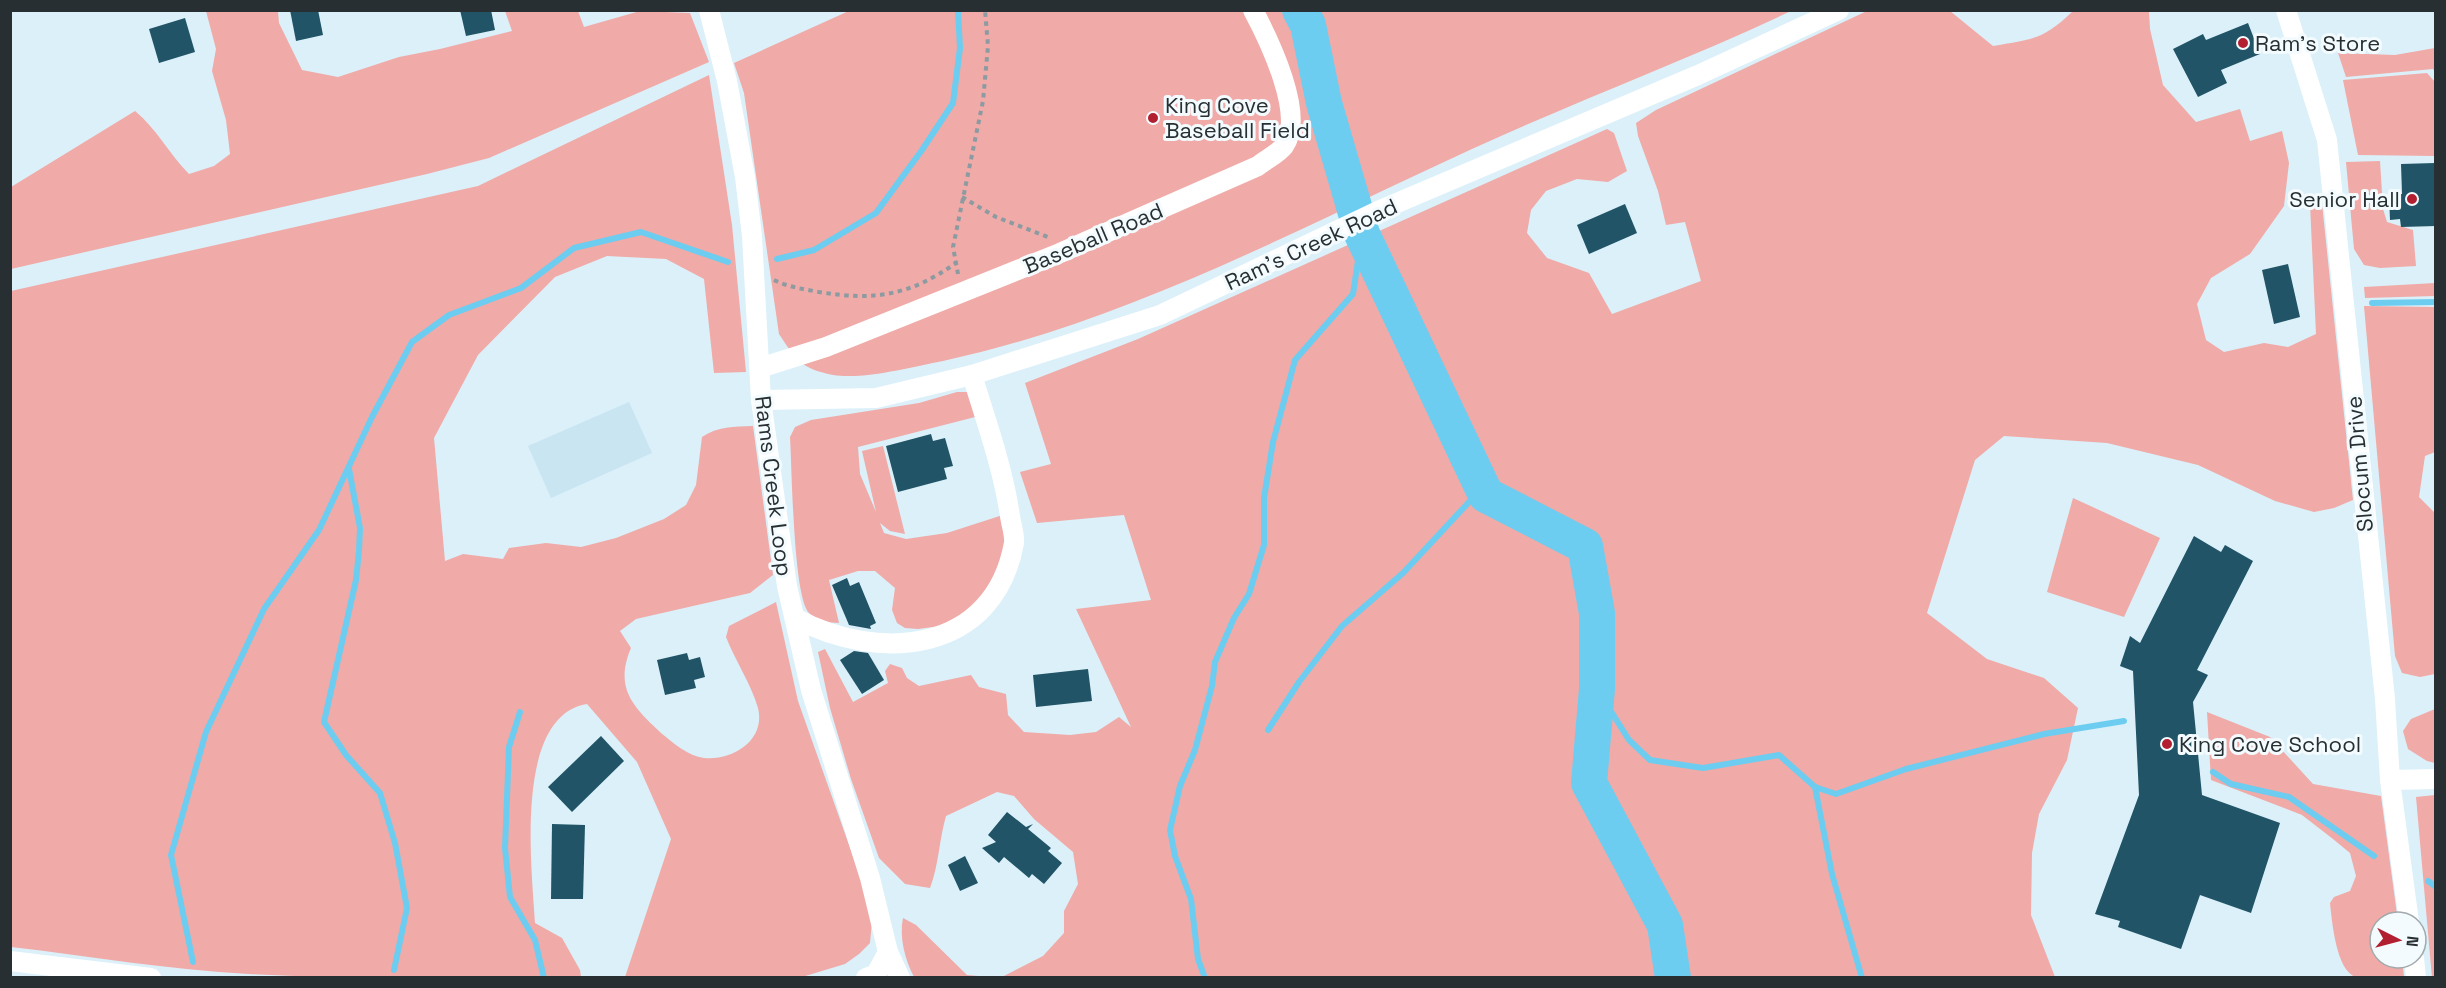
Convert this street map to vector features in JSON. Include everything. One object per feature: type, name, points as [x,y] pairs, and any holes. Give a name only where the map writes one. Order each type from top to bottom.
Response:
[{"type":"street","name":"Rams Creek Loop","points":[[709,10],[727,81],[745,177],[754,270],[761,400],[787,586],[811,690],[870,878],[888,952],[900,978]]},
{"type":"street","name":"Baseball Road","points":[[760,369],[826,347],[962,293],[1074,247],[1258,166],[1284,146],[1292,120],[1282,76],[1253,10]]},
{"type":"street","name":"Ram's Creek Road","points":[[761,400],[876,398],[972,375],[1160,315],[1333,231],[1698,75],[1839,10]]},
{"type":"street","name":"Slocum Drive","points":[[2286,10],[2327,140],[2385,699],[2390,780],[2407,910]]},
{"type":"street","points":[[795,618],[819,631],[845,639],[894,645],[916,643],[960,628],[995,597],[1014,542],[1006,492],[972,375]]},
{"type":"street","points":[[2390,780],[2436,779]]},
{"type":"street","points":[[866,978],[876,974],[888,952]]},
{"type":"street","points":[[10,961],[151,978]]},
{"type":"path","points":[[962,293],[953,247],[983,101],[988,46],[985,10]]},
{"type":"path","points":[[962,197],[996,217],[1074,247]]},
{"type":"path","points":[[754,270],[788,286],[854,298],[896,293],[937,276],[956,264]]},
{"type":"shaded area","points":[[851,10],[1791,11],[1501,136],[1296,232],[1158,293],[1016,342],[943,361],[873,374],[845,376],[833,375],[806,366],[795,357],[779,334],[744,93],[734,63]]},
{"type":"shaded area","points":[[206,11],[278,11],[279,23],[302,70],[338,77],[399,57],[512,31],[505,11],[578,11],[584,27],[640,11],[690,13],[709,62],[489,158],[11,269],[11,187],[135,111],[189,174],[214,166],[230,154],[226,120],[212,71],[216,49]]},
{"type":"shaded area","points":[[1867,11],[1950,11],[1993,46],[2037,37],[2063,21],[2073,11],[2149,11],[2150,29],[2163,85],[2196,122],[2240,109],[2250,141],[2282,131],[2289,163],[2284,206],[2250,254],[2211,278],[2197,304],[2206,340],[2224,352],[2264,343],[2288,347],[2316,334],[2310,204],[2321,194],[2353,500],[2334,508],[2314,512],[2275,501],[2198,465],[2107,443],[2004,436],[1975,460],[1927,613],[1987,659],[2044,678],[2078,708],[2067,760],[2039,814],[2032,853],[2031,915],[2055,977],[1002,977],[1043,956],[1064,933],[1064,911],[1078,884],[1073,852],[1034,819],[1014,796],[997,792],[946,816],[930,888],[905,884],[879,858],[851,779],[830,708],[818,652],[825,649],[853,702],[888,683],[885,671],[890,664],[902,668],[907,678],[919,686],[971,675],[979,687],[1006,694],[1008,715],[1024,732],[1070,735],[1096,732],[1119,717],[1131,727],[1076,609],[1151,600],[1124,515],[1037,523],[1020,472],[1051,464],[1025,383],[1138,339],[1607,129],[1614,133],[1627,171],[1608,182],[1577,179],[1546,191],[1531,210],[1527,233],[1547,258],[1589,273],[1612,314],[1701,281],[1685,222],[1666,225],[1658,191],[1638,136],[1636,123],[1656,110]]},
{"type":"shaded area","points":[[2435,48],[2435,72],[2433,69],[2346,77],[2338,53],[2395,55]]},
{"type":"shaded area","points":[[2427,73],[2435,82],[2435,156],[2358,155],[2343,80]]},
{"type":"shaded area","points":[[709,75],[732,225],[746,372],[714,373],[704,279],[666,259],[607,256],[555,277],[478,355],[434,438],[445,561],[463,554],[503,559],[509,548],[546,543],[581,547],[616,538],[664,519],[686,505],[696,485],[702,437],[720,429],[753,426],[773,575],[750,593],[636,619],[620,631],[631,648],[626,662],[626,686],[629,696],[642,714],[661,733],[687,752],[698,757],[715,758],[736,752],[752,739],[759,719],[755,699],[726,637],[729,626],[776,602],[798,701],[860,876],[872,921],[870,943],[845,964],[802,977],[625,977],[671,839],[637,762],[587,704],[563,715],[547,736],[537,764],[532,798],[531,833],[535,923],[562,938],[580,970],[581,977],[374,978],[249,974],[159,966],[11,947],[11,291],[478,186]]},
{"type":"shaded area","points":[[2380,161],[2383,209],[2387,222],[2413,230],[2416,266],[2380,268],[2364,265],[2354,249],[2346,162]]},
{"type":"shaded area","points":[[2435,283],[2435,296],[2365,298],[2364,287]]},
{"type":"shaded area","points":[[2364,306],[2435,307],[2435,452],[2425,456],[2419,497],[2435,513],[2435,674],[2420,677],[2402,673],[2395,656]]},
{"type":"shaded area","points":[[957,392],[973,392],[979,416],[858,447],[860,474],[876,512],[862,451],[883,446],[905,534],[890,531],[880,523],[884,533],[906,539],[947,533],[1009,513],[1014,533],[996,582],[955,624],[918,629],[905,628],[897,623],[892,610],[895,588],[875,571],[858,571],[829,580],[839,623],[815,618],[809,613],[804,602],[796,558],[790,437],[795,427],[811,420],[919,403]]},
{"type":"shaded area","points":[[629,402],[652,453],[551,498],[528,446]]},
{"type":"shaded area","points":[[2073,498],[2160,538],[2124,617],[2047,592]]},
{"type":"shaded area","points":[[2435,709],[2435,763],[2427,761],[2408,749],[2403,731],[2411,719]]},
{"type":"shaded area","points":[[2207,712],[2270,737],[2313,784],[2381,796],[2396,910],[2368,910],[2368,970],[2403,970],[2404,977],[2367,979],[2356,977],[2349,973],[2340,956],[2336,945],[2330,903],[2334,897],[2350,891],[2356,876],[2350,853],[2302,815],[2211,780]]},
{"type":"shaded area","points":[[2435,795],[2436,977],[2432,978],[2428,910],[2426,910],[2416,797]]},
{"type":"shaded area","points":[[903,918],[916,925],[967,975],[990,977],[914,977],[904,948]]},
{"type":"building","points":[[290,10],[318,10],[323,35],[296,41]]},
{"type":"building","points":[[460,10],[491,10],[495,30],[466,36]]},
{"type":"building","points":[[185,18],[195,52],[159,63],[149,29]]},
{"type":"building","points":[[2248,23],[2260,54],[2221,70],[2227,83],[2198,97],[2173,49],[2203,34],[2206,40]]},
{"type":"building","name":"Senior Hall","points":[[2435,163],[2436,226],[2401,227],[2400,219],[2390,220],[2389,194],[2402,194],[2401,164]]},
{"type":"building","points":[[1625,204],[1637,233],[1589,254],[1577,225]]},
{"type":"building","points":[[2288,264],[2300,317],[2274,324],[2262,270]]},
{"type":"building","points":[[931,434],[933,441],[945,438],[953,466],[944,468],[947,479],[898,492],[886,446]]},
{"type":"building","name":"King Cove School","points":[[2194,536],[2221,552],[2225,545],[2253,561],[2197,670],[2208,675],[2193,702],[2202,795],[2280,823],[2251,913],[2200,895],[2181,949],[2118,927],[2120,921],[2095,914],[2139,795],[2133,671],[2120,666],[2130,636],[2140,643]]},
{"type":"building","points":[[847,578],[850,586],[859,582],[876,623],[870,626],[871,629],[849,625],[832,585]]},
{"type":"building","points":[[854,651],[868,653],[884,680],[862,694],[840,660]]},
{"type":"building","points":[[687,653],[689,660],[700,657],[705,677],[694,680],[696,688],[665,695],[657,660]]},
{"type":"building","points":[[1088,669],[1092,701],[1036,707],[1033,675]]},
{"type":"building","points":[[601,736],[624,761],[572,812],[548,787]]},
{"type":"building","points":[[1007,812],[1026,827],[1033,824],[1028,829],[1051,848],[1048,851],[1062,863],[1044,884],[1032,874],[1029,878],[1004,857],[999,863],[982,848],[996,842],[988,835]]},
{"type":"building","points":[[552,824],[585,825],[583,899],[551,899]]},
{"type":"building","points":[[965,856],[978,883],[960,891],[948,865]]},
{"type":"waterway","points":[[777,259],[814,250],[876,213],[922,150],[953,103],[960,48],[958,10]]},
{"type":"waterway","points":[[1300,10],[1308,25],[1324,103],[1362,234],[1486,495],[1585,546],[1597,613],[1597,689],[1589,783],[1665,925],[1673,978]]},
{"type":"waterway","points":[[193,962],[171,855],[206,732],[264,609],[319,530],[372,417],[412,342],[449,315],[521,288],[574,248],[641,232],[728,262]]},
{"type":"waterway","points":[[1205,978],[1198,959],[1191,899],[1175,856],[1170,830],[1180,786],[1195,750],[1212,686],[1215,662],[1234,618],[1249,594],[1264,545],[1264,498],[1273,442],[1295,360],[1353,294],[1362,234]]},
{"type":"waterway","points":[[2372,303],[2436,302]]},
{"type":"waterway","points":[[349,469],[360,528],[359,551],[356,580],[324,722],[346,755],[380,793],[395,843],[407,908],[394,970]]},
{"type":"waterway","points":[[1268,730],[1299,682],[1342,626],[1403,573],[1483,487]]},
{"type":"waterway","points":[[1597,689],[1629,740],[1650,760],[1703,768],[1779,755],[1815,787],[1836,794],[1906,769],[2044,734],[2124,721]]},
{"type":"waterway","points":[[520,712],[509,747],[505,848],[510,897],[535,940],[544,978]]},
{"type":"waterway","points":[[2213,772],[2231,784],[2289,797],[2374,856]]},
{"type":"waterway","points":[[1815,787],[1832,874],[1862,978]]},
{"type":"waterway","points":[[2428,881],[2436,887]]},
{"type":"place","name":"Ram's Store","points":[[2243,43]]},
{"type":"place","name":"King Cove Baseball Field","points":[[1153,118]]},
{"type":"place","name":"Senior Hall","points":[[2412,199]]},
{"type":"place","name":"King Cove School","points":[[2167,744]]}]
